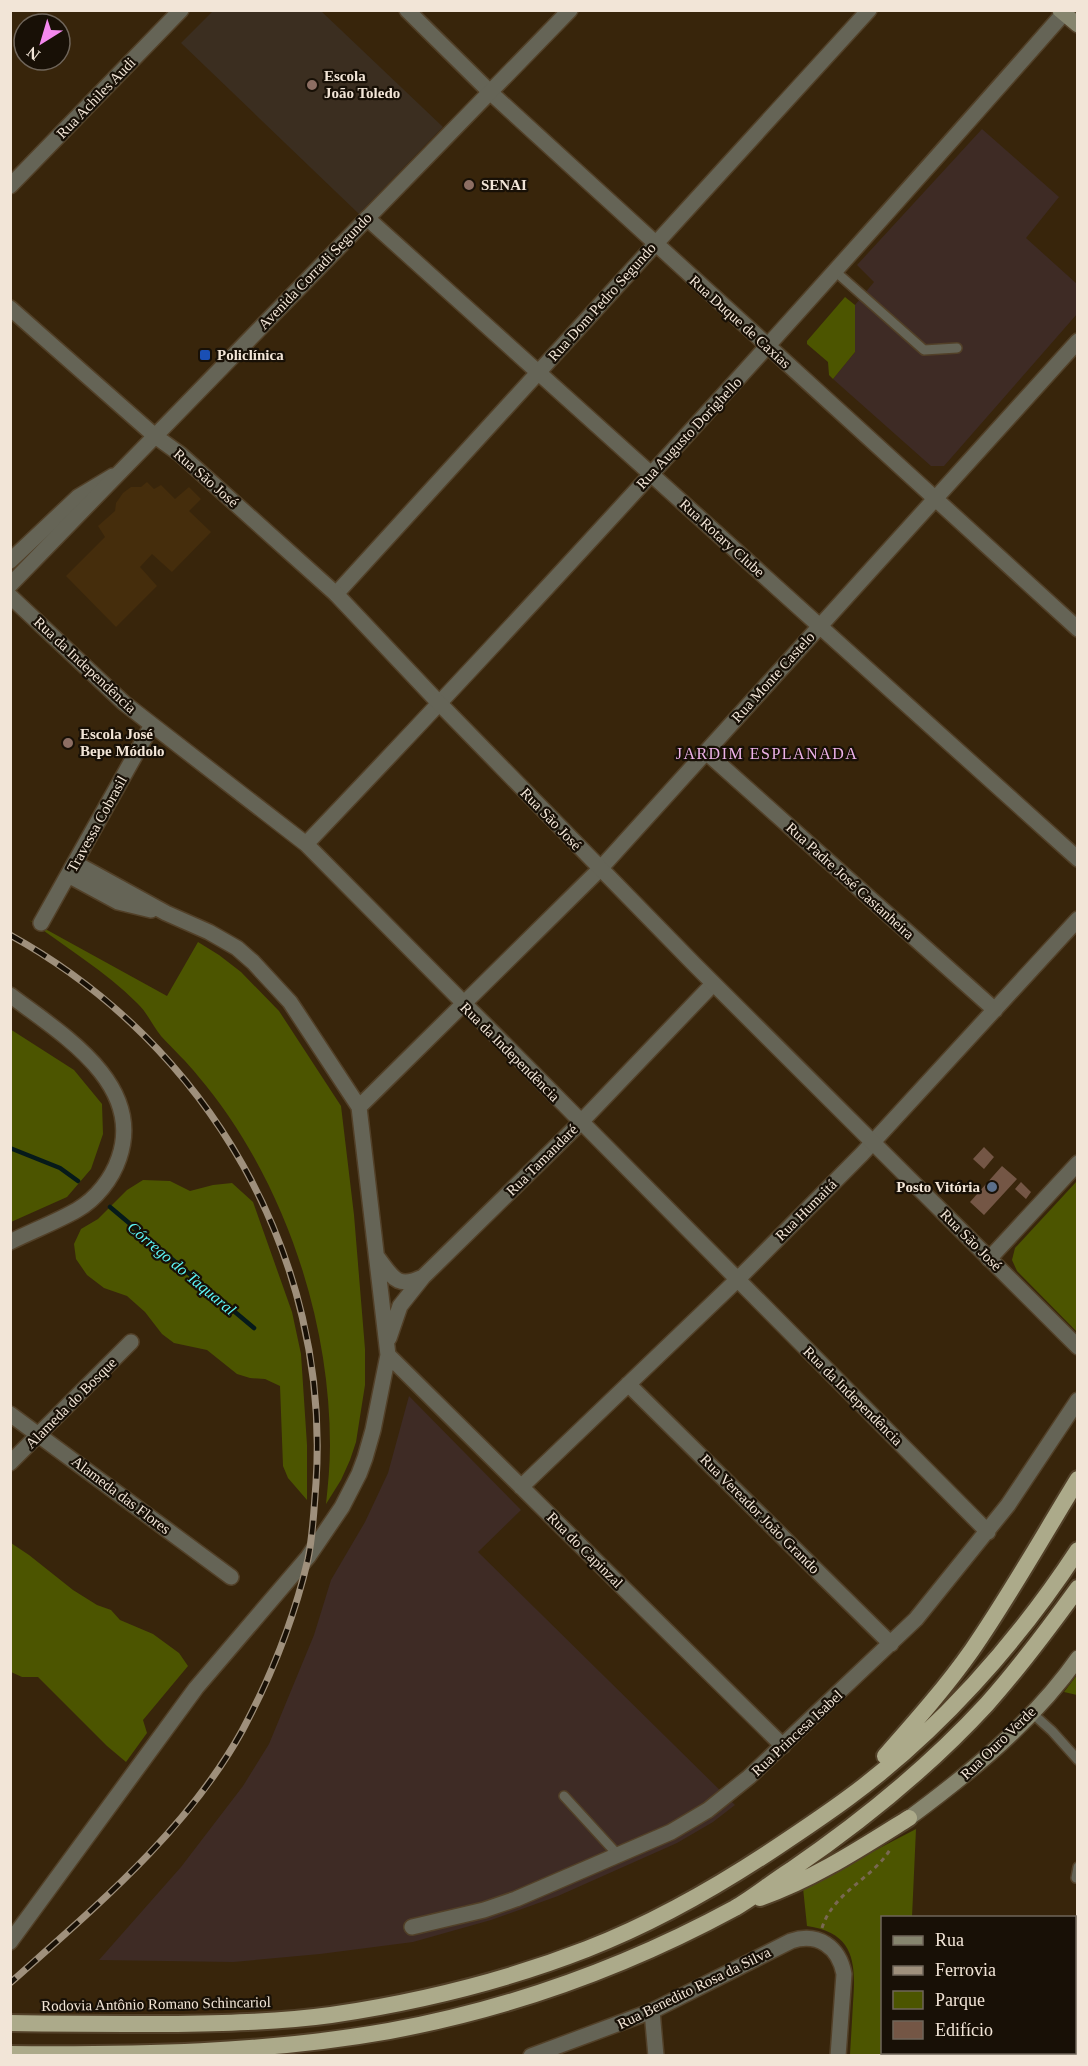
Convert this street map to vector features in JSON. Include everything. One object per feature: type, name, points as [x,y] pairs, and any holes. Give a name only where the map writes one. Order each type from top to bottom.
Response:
[{"type":"highway","points":[[850,1797],[926,1710],[971,1652],[1077,1479]]},
{"type":"highway","name":"Rodovia Antônio Romano Schincariol","points":[[13,2023],[245,2023],[329,2015],[449,1993],[516,1974],[589,1948],[664,1914],[730,1878],[850,1797],[893,1762],[976,1682],[1041,1601],[1077,1550]]},
{"type":"highway","points":[[737,1906],[862,1819],[935,1755],[986,1704],[1023,1661],[1077,1588]]},
{"type":"highway","points":[[13,2054],[254,2048],[333,2039],[447,2018],[537,1993],[620,1961],[737,1906],[785,1889],[825,1869],[909,1818]]},
{"type":"main road","points":[[1062,12],[1077,25]]},
{"type":"main road","name":"Rua Ouro Verde","points":[[909,1818],[957,1782],[994,1750],[1032,1713],[1077,1658]]},
{"type":"street","name":"Rua Achiles Audi","points":[[10,186],[181,10]]},
{"type":"street","name":"Rua Duque de Caxias","points":[[407,10],[491,93],[1076,626]]},
{"type":"street","name":"Avenida Corradi Segundo","points":[[10,585],[570,10]]},
{"type":"street","name":"Rua Dom Pedro Segundo","points":[[336,594],[869,10]]},
{"type":"street","name":"Rua Augusto Dorighello","points":[[306,844],[440,704],[768,347],[1062,12]]},
{"type":"street","name":"Rua Rotary Clube","points":[[367,218],[1077,859]]},
{"type":"street","name":"Rua São José","points":[[10,308],[155,436],[180,454],[336,594],[713,984],[1077,1347]]},
{"type":"street","name":"Rua Monte Castelo","points":[[360,1107],[600,869],[1077,341]]},
{"type":"street","points":[[10,561],[78,497],[120,472]]},
{"type":"street","name":"Rua da Independência","points":[[10,597],[124,704],[306,844],[580,1123],[988,1532]]},
{"type":"street","name":"Travessa Cobrasil","points":[[41,923],[152,725]]},
{"type":"street","name":"Rua Padre José Castanheira","points":[[706,752],[995,1010]]},
{"type":"street","points":[[10,1942],[196,1688],[309,1557],[342,1507],[365,1458],[373,1430],[387,1350],[360,1107],[290,1002],[254,962],[237,948],[209,932],[166,913],[118,902],[71,869]]},
{"type":"street","name":"Rua Humaitá","points":[[521,1487],[737,1280],[873,1143],[1077,920]]},
{"type":"street","name":"Rua Tamandaré","points":[[387,1350],[400,1306],[423,1277],[580,1123],[713,984]]},
{"type":"street","points":[[10,995],[78,1046],[98,1066],[113,1090],[123,1120],[123,1147],[116,1167],[104,1186],[78,1209],[10,1242]]},
{"type":"street","points":[[989,1259],[1077,1163]]},
{"type":"street","points":[[377,1257],[391,1276],[400,1282],[410,1283],[423,1277]]},
{"type":"street","name":"Alameda do Bosque","points":[[10,1463],[131,1342]]},
{"type":"street","name":"Rua do Capinzal","points":[[387,1350],[521,1487],[783,1746]]},
{"type":"street","name":"Rua Vereador João Grando","points":[[628,1384],[891,1644]]},
{"type":"street","name":"Rua Princesa Isabel","points":[[412,1927],[484,1910],[516,1899],[671,1832],[708,1810],[783,1746],[916,1620],[1008,1505],[1077,1400]]},
{"type":"street","name":"Alameda das Flores","points":[[10,1414],[231,1576]]},
{"type":"street","name":"Rua Benedito Rosa da Silva","points":[[531,2055],[652,2011],[791,1941],[800,1938],[821,1942]]},
{"type":"street","points":[[821,1942],[836,1952],[842,1962],[844,1974],[838,2055]]},
{"type":"street","points":[[652,2011],[656,2055]]},
{"type":"lane","points":[[836,272],[924,350],[957,348]]},
{"type":"lane","points":[[1032,1713],[1072,1751],[1077,1760]]},
{"type":"lane","points":[[564,1796],[618,1855]]},
{"type":"lane","points":[[1076,1878],[1077,1866]]},
{"type":"path","points":[[821,1942],[826,1915],[831,1908],[883,1862],[894,1845]]},
{"type":"shaded area","name":"Escola João Toledo","points":[[213,11],[321,11],[443,127],[359,214],[181,43]]},
{"type":"shaded area","points":[[982,129],[1059,197],[1026,238],[1077,284],[1077,314],[944,466],[931,466],[833,379],[855,352],[855,305],[874,282],[857,265]]},
{"type":"shaded area","points":[[147,482],[154,489],[161,485],[175,499],[189,487],[201,499],[189,511],[211,532],[172,572],[152,554],[140,567],[157,586],[116,627],[66,576],[105,537],[98,526],[115,511],[116,503],[123,493],[131,487],[141,487]]},
{"type":"shaded area","points":[[409,1396],[521,1510],[478,1552],[735,1805],[713,1822],[677,1843],[558,1896],[491,1920],[413,1942],[233,1962],[99,1960],[181,1867],[243,1786],[269,1744],[314,1635],[331,1580],[365,1522],[388,1473]]},
{"type":"green space","points":[[845,297],[855,305],[855,352],[833,379],[829,375],[828,362],[807,344],[807,341]]},
{"type":"green space","points":[[29,920],[167,996],[198,942],[241,972],[279,1011],[341,1106],[354,1215],[365,1349],[365,1385],[356,1442],[341,1480],[326,1504],[330,1445],[328,1396],[321,1347],[296,1249],[277,1202],[254,1157],[228,1115],[194,1071],[161,1036],[141,1007],[98,970]]},
{"type":"green space","points":[[10,1029],[74,1070],[102,1104],[103,1134],[91,1169],[67,1197],[11,1222]]},
{"type":"green space","points":[[143,1180],[170,1181],[190,1191],[232,1183],[253,1202],[292,1312],[301,1354],[307,1445],[307,1500],[288,1478],[283,1466],[280,1386],[265,1379],[237,1374],[207,1350],[174,1343],[162,1334],[145,1312],[127,1296],[104,1288],[87,1275],[76,1259],[74,1244],[81,1229],[98,1219],[127,1190]]},
{"type":"green space","points":[[1077,1181],[1077,1332],[1017,1271],[1012,1260],[1015,1248]]},
{"type":"green space","points":[[11,1543],[73,1590],[97,1605],[111,1610],[120,1620],[153,1634],[179,1653],[188,1666],[143,1720],[147,1733],[126,1762],[38,1677],[22,1677],[11,1672]]},
{"type":"green space","points":[[1077,1675],[1077,1695],[1064,1692]]},
{"type":"green space","points":[[916,1829],[912,1916],[881,1916],[881,2054],[985,2054],[850,2055],[854,1975],[849,1952],[835,1935],[807,1926],[803,1888]]},
{"type":"building","points":[[984,1147],[994,1157],[984,1169],[973,1159]]},
{"type":"building","points":[[1002,1166],[1017,1179],[984,1215],[970,1202]]},
{"type":"building","points":[[1021,1182],[1031,1192],[1026,1199],[1015,1189]]},
{"type":"waterway","name":"Córrego do Taquaral","points":[[10,1148],[60,1168],[78,1181]]},
{"type":"waterway","name":"Córrego do Taquaral","points":[[110,1207],[254,1328]]},
{"type":"railway","points":[[10,935],[81,981],[143,1035],[198,1097],[243,1165],[278,1239],[302,1317],[315,1399],[316,1483],[310,1550],[296,1604],[272,1669],[242,1731],[219,1768],[166,1835],[106,1896],[10,1983]]},
{"type":"place","name":"Escola João Toledo","points":[[312,85]]},
{"type":"place","name":"SENAI","points":[[469,185]]},
{"type":"place","name":"Policlínica","points":[[205,355]]},
{"type":"place","name":"Escola José Bepe Módolo","points":[[68,743]]},
{"type":"place","name":"Posto Vitória","points":[[992,1187]]},
{"type":"district","name":"JARDIM ESPLANADA","points":[[767,753]]}]
